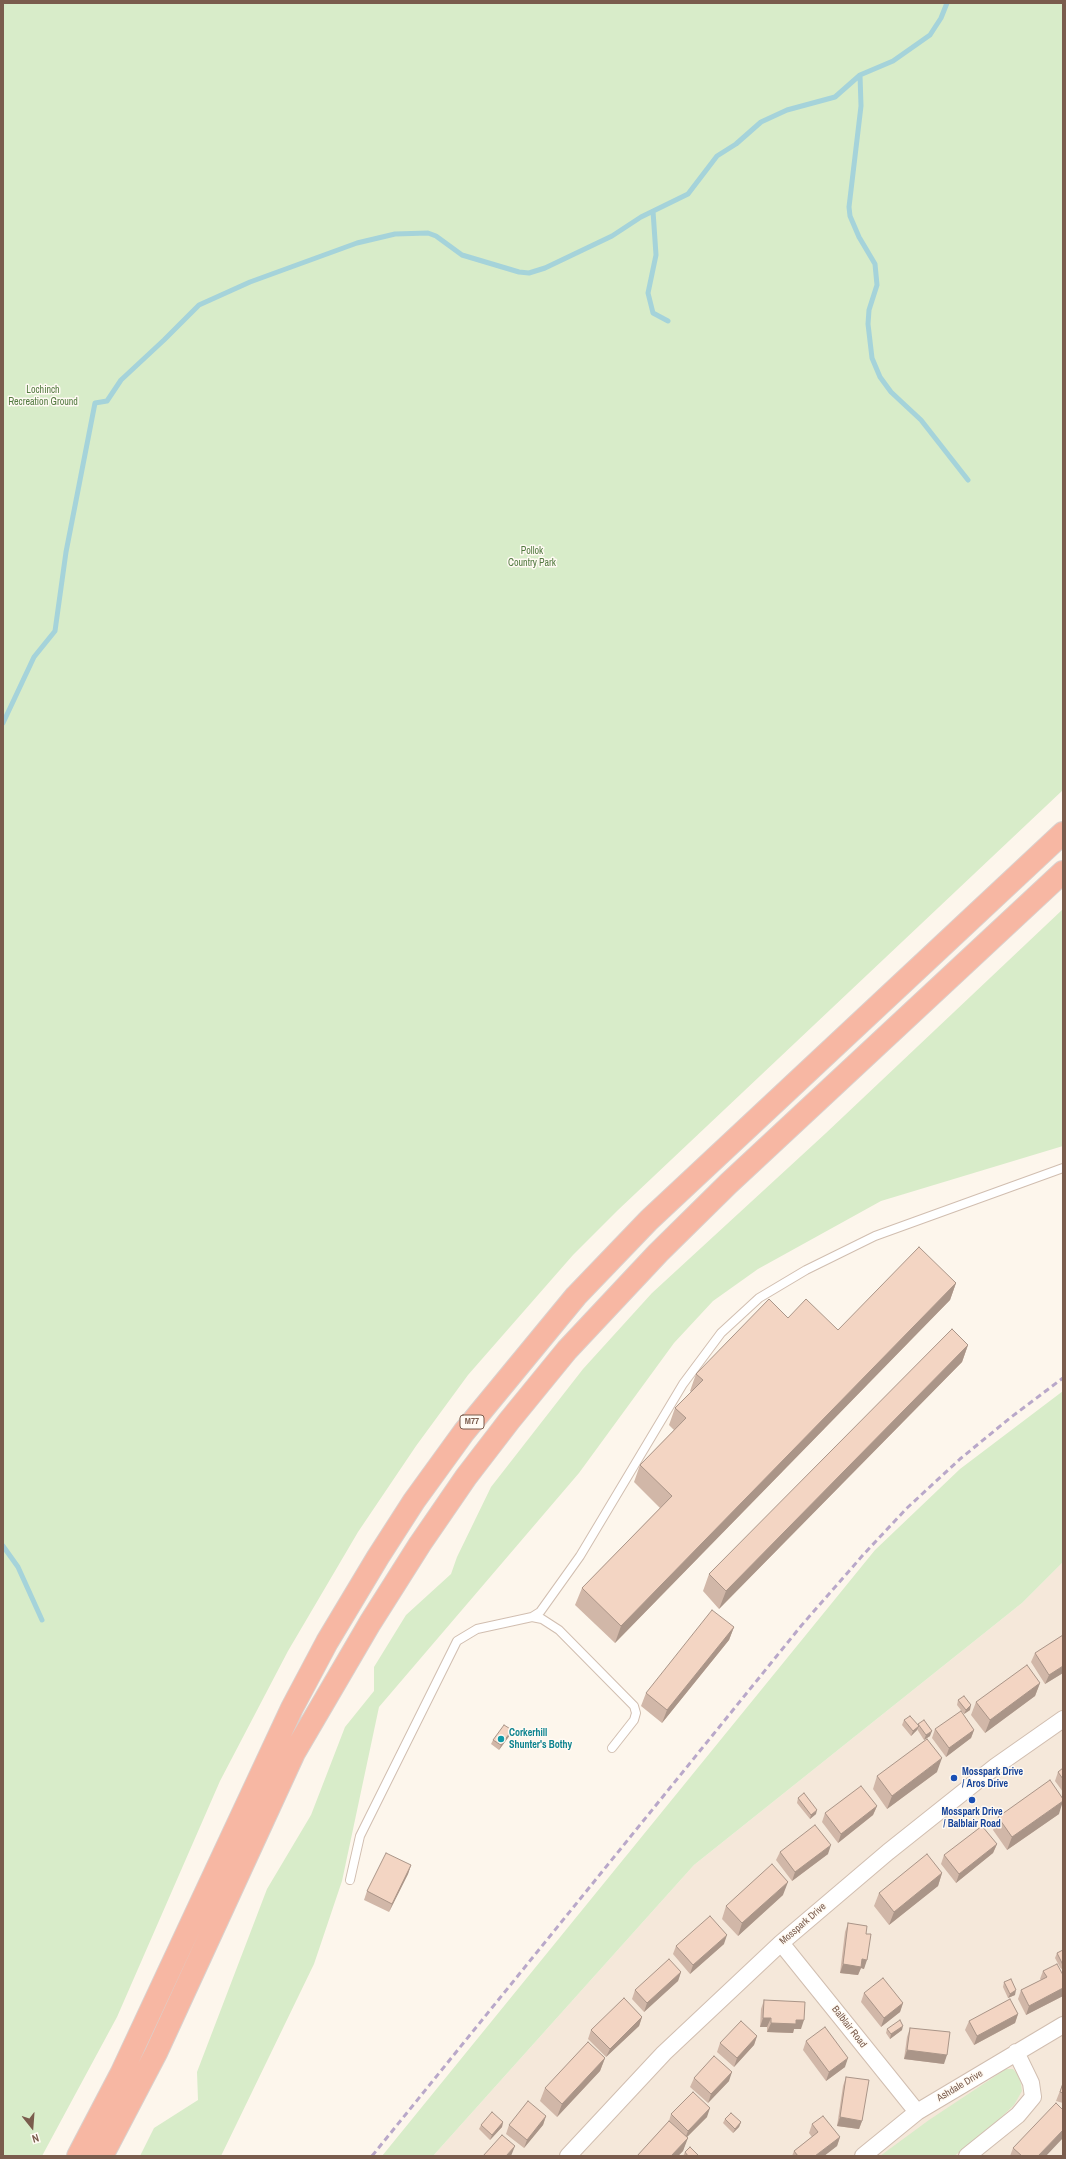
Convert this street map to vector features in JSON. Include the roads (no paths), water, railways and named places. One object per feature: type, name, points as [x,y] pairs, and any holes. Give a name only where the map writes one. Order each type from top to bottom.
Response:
[{"type":"highway","name":"M77","points":[[78,2156],[125,2066],[292,1708],[327,1642],[414,1501],[459,1438],[550,1326],[635,1234],[1063,833]]},
{"type":"highway","name":"M77","points":[[102,2156],[156,2053],[294,1753],[370,1623],[420,1544],[466,1477],[509,1421],[567,1350],[658,1253],[728,1184],[1063,872]]},
{"type":"street","name":"Mosspark Drive","points":[[568,2156],[664,2053],[781,1943],[888,1852],[996,1766],[1063,1719]]},
{"type":"street","name":"Balblair Road","points":[[781,1943],[917,2112]]},
{"type":"street","name":"Ashdale Drive","points":[[863,2156],[917,2112],[1063,2025]]},
{"type":"street","points":[[967,2156],[1018,2115],[1033,2098],[1031,2083],[1016,2052]]},
{"type":"lane","points":[[350,1880],[360,1836],[436,1679],[457,1641],[477,1629],[532,1617],[540,1612],[580,1556],[694,1367],[721,1333],[749,1305],[800,1273],[875,1236],[1063,1168]]},
{"type":"lane","points":[[532,1617],[542,1619],[560,1630],[634,1706],[636,1713],[634,1720],[612,1748]]},
{"type":"waterway","points":[[3,723],[34,657],[55,631],[66,552],[95,403],[107,401],[121,380],[199,305],[250,282],[357,243],[395,234],[428,233],[436,236],[462,255],[519,272],[529,273],[545,268],[612,236],[641,217],[688,194],[717,156],[736,144],[761,122],[787,110],[835,97],[860,75],[893,61],[930,35],[941,18],[947,3]]},
{"type":"waterway","points":[[860,75],[861,106],[849,207],[850,216],[859,237],[875,264],[877,285],[869,310],[868,324],[872,358],[880,377],[891,392],[921,420],[968,480]]},
{"type":"waterway","points":[[653,211],[656,255],[648,293],[653,313],[668,321]]},
{"type":"waterway","points":[[3,1546],[18,1567],[42,1620]]},
{"type":"railway","points":[[372,2156],[801,1626],[863,1555],[907,1508],[960,1459],[1010,1418],[1063,1378]]},
{"type":"place","name":"Corkerhill Shunter's Bothy","points":[[501,1739]]},
{"type":"place","name":"Mosspark Drive / Aros Drive","points":[[954,1778]]},
{"type":"place","name":"Mosspark Drive / Balblair Road","points":[[972,1800]]},
{"type":"park label","name":"Lochinch Recreation Ground","points":[[43,396]]},
{"type":"park label","name":"Pollok Country Park","points":[[532,556]]}]
